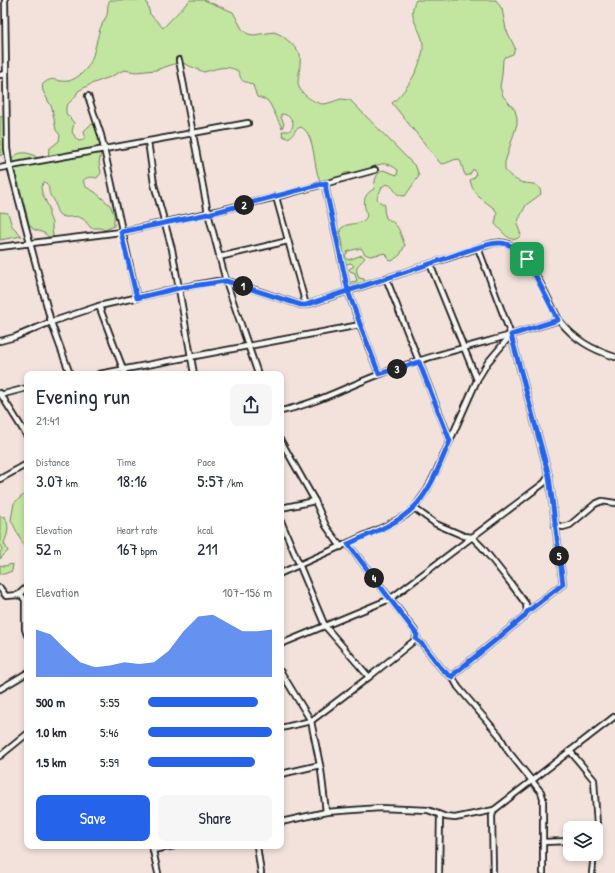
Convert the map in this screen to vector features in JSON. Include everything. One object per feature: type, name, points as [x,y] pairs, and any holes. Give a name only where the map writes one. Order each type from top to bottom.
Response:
[{"type":"street","points":[[5,0],[6,148],[51,322],[69,371]]},
{"type":"street","points":[[179,60],[208,214],[226,281],[257,371]]},
{"type":"street","points":[[0,75],[6,74]]},
{"type":"street","points":[[88,96],[101,135],[121,232],[137,298]]},
{"type":"street","points":[[0,168],[248,123]]},
{"type":"street","points":[[148,141],[154,184],[172,249],[194,371]]},
{"type":"street","points":[[0,247],[121,232],[208,214],[376,170]]},
{"type":"street","points":[[326,183],[326,190],[348,291],[379,374]]},
{"type":"street","points":[[276,197],[306,305]]},
{"type":"street","points":[[219,257],[288,241]]},
{"type":"street","points":[[0,341],[15,337],[51,322],[99,306],[179,288],[226,281],[301,305],[306,305],[498,242],[508,244],[517,249],[527,259],[558,320],[566,329],[580,341],[601,352],[615,357]]},
{"type":"street","points":[[453,677],[455,673],[524,617],[527,612],[563,584],[549,476],[511,335],[478,248]]},
{"type":"street","points":[[430,264],[477,380]]},
{"type":"street","points":[[386,278],[450,441]]},
{"type":"street","points":[[99,306],[125,371]]},
{"type":"street","points":[[284,410],[307,404],[379,374],[558,320]]},
{"type":"street","points":[[129,371],[191,356],[360,324]]},
{"type":"street","points":[[284,572],[386,526],[406,515],[414,508],[433,478],[477,380],[488,362],[511,335]]},
{"type":"street","points":[[24,389],[0,394],[24,431]]},
{"type":"street","points":[[284,446],[315,501],[326,526],[341,547]]},
{"type":"street","points":[[0,479],[24,466]]},
{"type":"street","points":[[284,643],[390,599],[544,483],[549,476]]},
{"type":"street","points":[[284,507],[315,501]]},
{"type":"street","points":[[555,525],[563,527],[570,524],[602,501],[615,503]]},
{"type":"street","points":[[414,508],[436,524],[464,536],[472,537],[482,547],[526,604],[527,612]]},
{"type":"street","points":[[284,528],[325,626],[369,677]]},
{"type":"street","points":[[348,544],[415,632],[417,635],[416,639],[448,674],[453,677],[454,682],[499,735],[508,751],[531,782],[541,792],[543,798],[543,873]]},
{"type":"street","points":[[0,588],[6,596]]},
{"type":"street","points":[[18,595],[24,590]]},
{"type":"street","points":[[0,599],[6,596],[18,595],[22,596],[24,599]]},
{"type":"street","points":[[284,727],[311,721],[416,639]]},
{"type":"street","points":[[0,689],[24,675]]},
{"type":"street","points":[[284,677],[311,721],[320,765],[326,812]]},
{"type":"street","points":[[284,821],[326,812],[380,808],[428,810],[446,817],[455,818],[494,810],[614,717]]},
{"type":"street","points":[[0,756],[24,736]]},
{"type":"street","points":[[570,751],[594,780],[597,821]]},
{"type":"street","points":[[284,773],[320,765]]},
{"type":"street","points":[[493,873],[492,816],[494,810]]},
{"type":"street","points":[[440,815],[440,873]]},
{"type":"street","points":[[543,842],[563,841]]},
{"type":"street","points":[[153,849],[158,873]]},
{"type":"street","points":[[258,849],[261,873]]},
{"type":"street","points":[[592,873],[593,861]]},
{"type":"green space","points":[[110,0],[146,0],[150,14],[163,28],[190,0],[204,0],[233,12],[242,29],[248,34],[254,35],[274,32],[281,35],[291,43],[300,54],[298,82],[300,90],[303,93],[310,99],[322,104],[341,99],[350,100],[416,167],[419,176],[405,196],[401,196],[396,193],[392,187],[386,184],[382,187],[377,198],[378,201],[385,205],[384,211],[386,218],[397,226],[400,232],[405,245],[400,255],[392,261],[389,260],[386,253],[370,256],[365,254],[361,248],[348,251],[345,256],[348,260],[362,255],[365,258],[358,266],[357,271],[359,278],[364,279],[365,282],[353,286],[350,284],[351,282],[357,281],[355,273],[349,269],[354,266],[351,263],[346,264],[343,260],[343,246],[340,230],[346,225],[365,220],[367,216],[364,204],[365,197],[374,189],[378,174],[383,170],[397,175],[398,170],[387,164],[382,164],[357,173],[345,173],[333,183],[322,184],[317,171],[310,137],[306,131],[301,127],[296,129],[293,135],[287,138],[283,136],[282,131],[289,131],[292,128],[292,120],[284,114],[281,114],[284,124],[282,128],[267,100],[257,97],[253,85],[243,81],[238,71],[225,67],[204,72],[180,62],[156,70],[136,72],[124,70],[78,91],[75,97],[66,106],[66,113],[74,123],[72,132],[77,140],[80,141],[84,138],[84,131],[92,124],[99,131],[101,152],[99,163],[101,173],[97,178],[91,177],[83,181],[86,187],[95,192],[110,205],[114,214],[114,226],[105,230],[100,228],[91,228],[80,217],[62,216],[57,211],[48,186],[44,182],[41,187],[42,193],[49,208],[53,235],[52,237],[49,237],[44,233],[33,229],[29,224],[19,184],[13,173],[11,161],[20,153],[28,153],[39,159],[48,158],[49,149],[59,141],[60,135],[56,130],[52,108],[43,91],[42,85],[52,79],[64,81],[70,80],[78,76],[86,69],[93,56],[100,29],[107,15]]},
{"type":"green space","points":[[416,0],[496,0],[502,9],[506,29],[515,48],[513,54],[503,59],[500,87],[503,96],[515,110],[517,118],[517,124],[505,162],[505,170],[519,181],[538,186],[541,194],[526,205],[517,224],[521,235],[518,238],[511,239],[507,237],[495,224],[497,213],[495,209],[479,197],[472,187],[470,180],[475,177],[475,171],[473,169],[470,174],[466,176],[459,159],[441,164],[392,103],[409,84],[421,60],[423,51],[422,38],[413,18],[413,7]]},
{"type":"green space","points":[[0,116],[3,116],[7,152],[0,156]]},
{"type":"green space","points":[[0,212],[8,213],[12,226],[22,236],[0,240]]},
{"type":"green space","points":[[24,495],[24,546],[11,520],[14,503]]},
{"type":"green space","points":[[0,516],[5,517],[8,524],[4,543],[8,551],[0,559],[2,549],[0,545]]},
{"type":"green space","points":[[13,564],[12,571],[0,574],[0,565],[4,566]]},
{"type":"route","points":[[527,259],[517,249],[508,244],[498,242],[478,248],[430,264],[348,291],[306,305],[301,305],[226,281],[217,281],[179,288],[137,298],[121,232],[208,214],[326,183],[326,190],[348,291],[379,374],[419,362],[450,441],[436,472],[414,508],[406,515],[386,526],[348,544],[415,632],[417,635],[416,639],[421,642],[451,677],[453,677],[455,673],[488,645],[524,617],[527,612],[563,584],[549,476],[511,335],[558,320],[527,259]]}]
